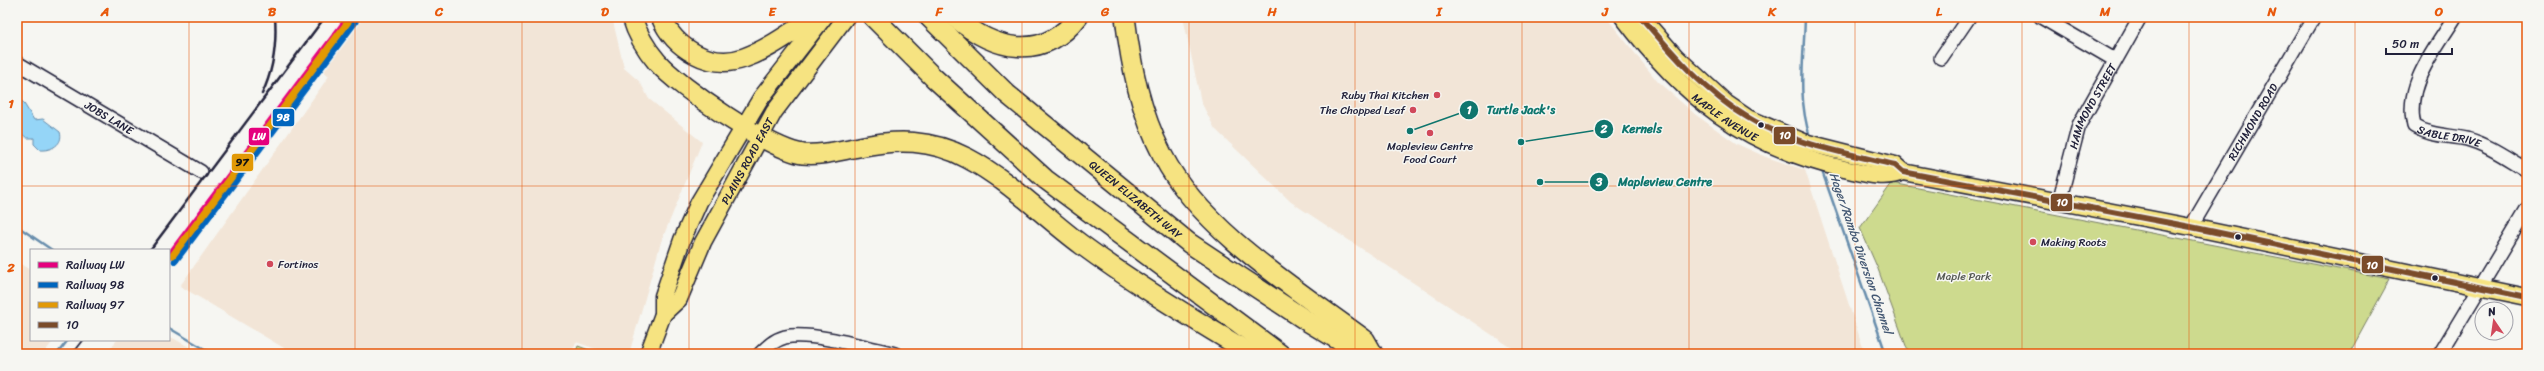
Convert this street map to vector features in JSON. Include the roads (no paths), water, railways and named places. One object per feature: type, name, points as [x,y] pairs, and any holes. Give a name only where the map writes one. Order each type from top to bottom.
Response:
[{"type":"highway","points":[[632,17],[645,47],[658,63],[673,77],[752,132],[785,149],[804,154],[832,152],[877,143],[910,142],[943,146],[969,159],[1002,181],[1082,245],[1157,296],[1250,354]]},
{"type":"highway","points":[[661,17],[671,34],[687,49],[699,56],[722,62],[742,59],[766,48],[816,17]]},
{"type":"highway","name":"QUEEN ELIZABETH WAY","points":[[929,17],[1007,94],[1189,243],[1307,321],[1362,354]]},
{"type":"highway","points":[[955,17],[988,40],[1020,48],[1034,46],[1056,38],[1078,17]]},
{"type":"highway","points":[[1125,17],[1132,70],[1140,102],[1163,157],[1178,181],[1216,222],[1247,250],[1364,340],[1373,354]]},
{"type":"highway","points":[[870,19],[1045,179],[1280,354]]},
{"type":"main road","name":"PLAINS ROAD EAST","points":[[663,314],[679,300],[752,132],[761,98],[824,17]]},
{"type":"main road","name":"PLAINS ROAD EAST","points":[[648,354],[663,314],[663,296],[685,234],[699,202],[752,132],[798,78],[846,17]]},
{"type":"main road","name":"MAPLE AVENUE","points":[[1624,17],[1658,60],[1719,116],[1768,144],[1827,165],[1891,177],[1903,172]]},
{"type":"main road","name":"MAPLE AVENUE","points":[[1641,17],[1676,57],[1726,103],[1776,132],[1804,142],[1895,165],[1903,172],[2191,227],[2527,297]]},
{"type":"street","points":[[1941,58],[1969,17]]},
{"type":"street","points":[[2041,17],[2115,60]]},
{"type":"street","name":"HAMMOND STREET","points":[[2059,202],[2079,125],[2140,17]]},
{"type":"street","name":"RICHMOND ROAD","points":[[2191,227],[2314,17]]},
{"type":"street","name":"SABLE DRIVE","points":[[2455,17],[2424,67],[2411,97],[2414,126],[2424,132],[2467,139],[2488,147],[2527,170]]},
{"type":"street","name":"JOBS LANE","points":[[17,63],[201,172]]},
{"type":"street","points":[[2440,354],[2479,287],[2527,210]]},
{"type":"street","points":[[760,354],[771,343],[786,337],[827,339],[895,354]]},
{"type":"water","points":[[18,100],[23,102],[34,120],[43,119],[60,132],[60,140],[56,146],[40,150],[34,144],[34,138],[27,138],[17,130]]},
{"type":"waterway","name":"Hager/Rambo Diversion Channel","points":[[1805,17],[1802,92],[1806,122],[1810,137]]},
{"type":"waterway","name":"Hager/Rambo Diversion Channel","points":[[1821,168],[1886,354]]},
{"type":"waterway","points":[[17,226],[51,249]]},
{"type":"waterway","points":[[170,329],[213,354]]},
{"type":"waterway","points":[[57,354],[67,341]]},
{"type":"railway","points":[[262,94],[274,57],[276,37],[275,17]]},
{"type":"railway","points":[[151,249],[325,17]]},
{"type":"railway","points":[[72,354],[82,341]]},
{"type":"rail line","name":"LW","points":[[170,255],[349,17]]},
{"type":"rail line","name":"97","points":[[173,255],[348,22]]},
{"type":"rail line","name":"98","points":[[175,261],[355,22]]},
{"type":"place","name":"Ruby Thai Kitchen","points":[[1437,95]]},
{"type":"place","name":"The Chopped Leaf","points":[[1413,110]]},
{"type":"place","name":"Turtle Jack's","points":[[1410,131]]},
{"type":"place","name":"Mapleview Centre Food Court","points":[[1430,133]]},
{"type":"place","name":"Kernels","points":[[1521,142]]},
{"type":"place","name":"Mapleview Centre","points":[[1540,182]]},
{"type":"place","name":"Making Roots","points":[[2033,242]]},
{"type":"place","name":"Fortinos","points":[[270,264]]},
{"type":"park label","name":"Maple Park","points":[[1964,276]]}]
